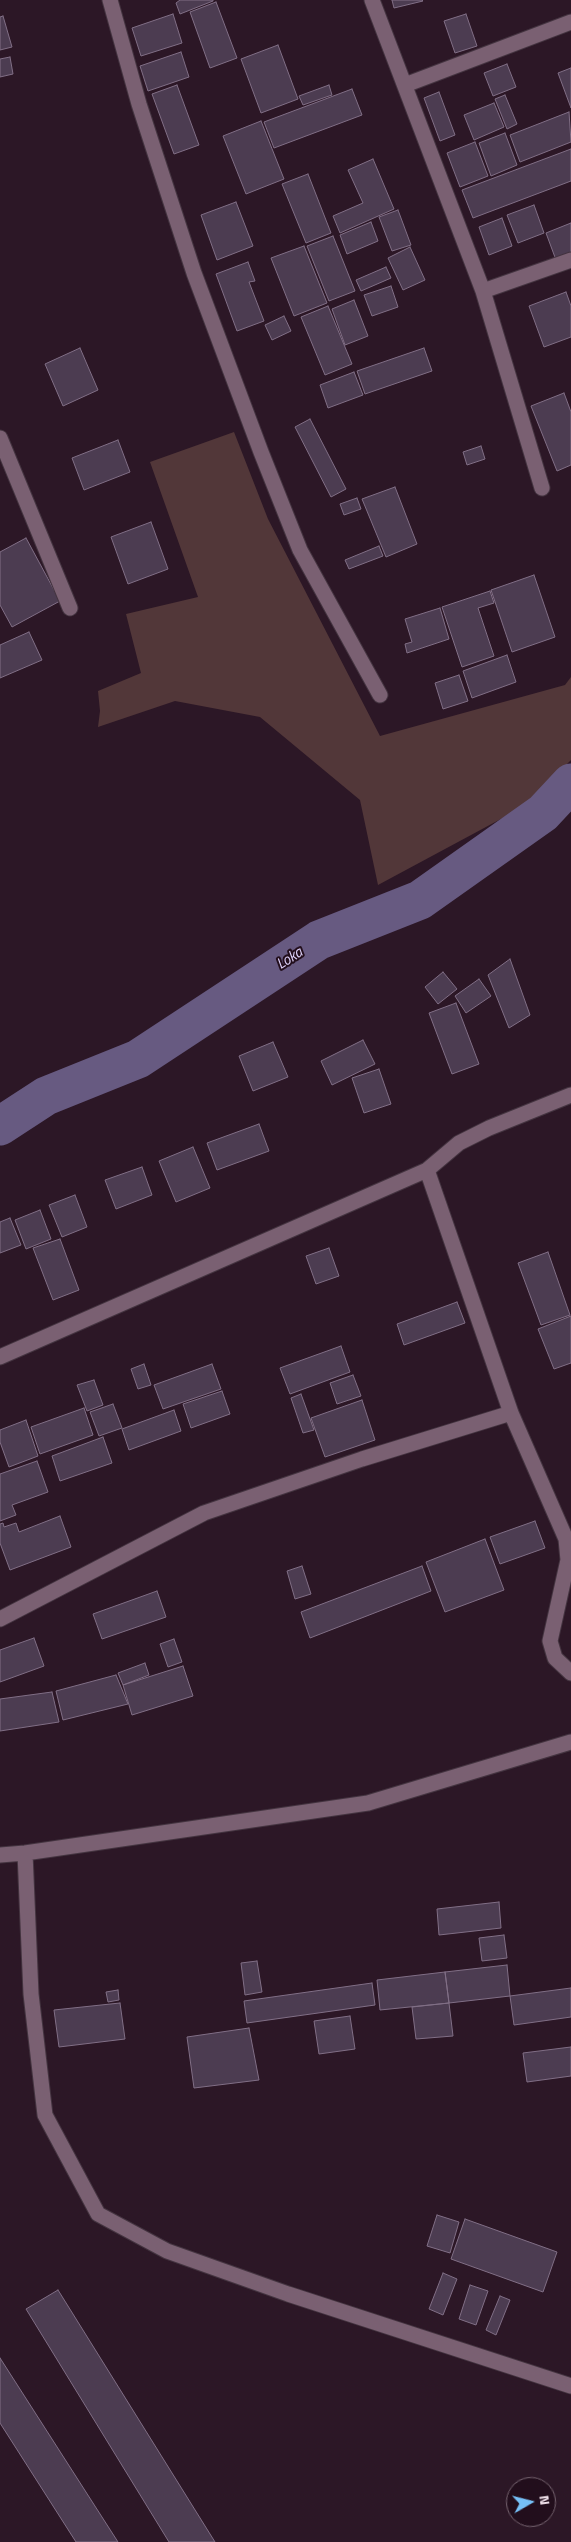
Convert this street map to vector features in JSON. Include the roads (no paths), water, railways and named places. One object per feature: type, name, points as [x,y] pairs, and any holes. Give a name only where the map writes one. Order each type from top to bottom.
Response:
[{"type":"street","points":[[110,0],[139,104],[194,272],[261,452],[300,550],[380,695]]},
{"type":"street","points":[[372,0],[483,291],[542,488]]},
{"type":"street","points":[[404,85],[571,22]]},
{"type":"street","points":[[483,291],[571,260]]},
{"type":"street","points":[[0,438],[70,608]]},
{"type":"street","points":[[0,1357],[427,1170],[459,1143],[489,1128],[571,1095]]},
{"type":"street","points":[[427,1170],[511,1413],[566,1539],[568,1560],[550,1641],[555,1658],[571,1673]]},
{"type":"street","points":[[0,1619],[204,1513],[362,1459],[511,1413]]},
{"type":"street","points":[[0,1855],[25,1853],[368,1803],[571,1742]]},
{"type":"street","points":[[25,1853],[31,1994],[45,2116],[98,2214],[167,2250],[288,2294],[571,2386]]},
{"type":"waterway","name":"Loka","points":[[0,1126],[46,1096],[138,1059],[319,940],[420,900],[543,813],[571,783]]}]
